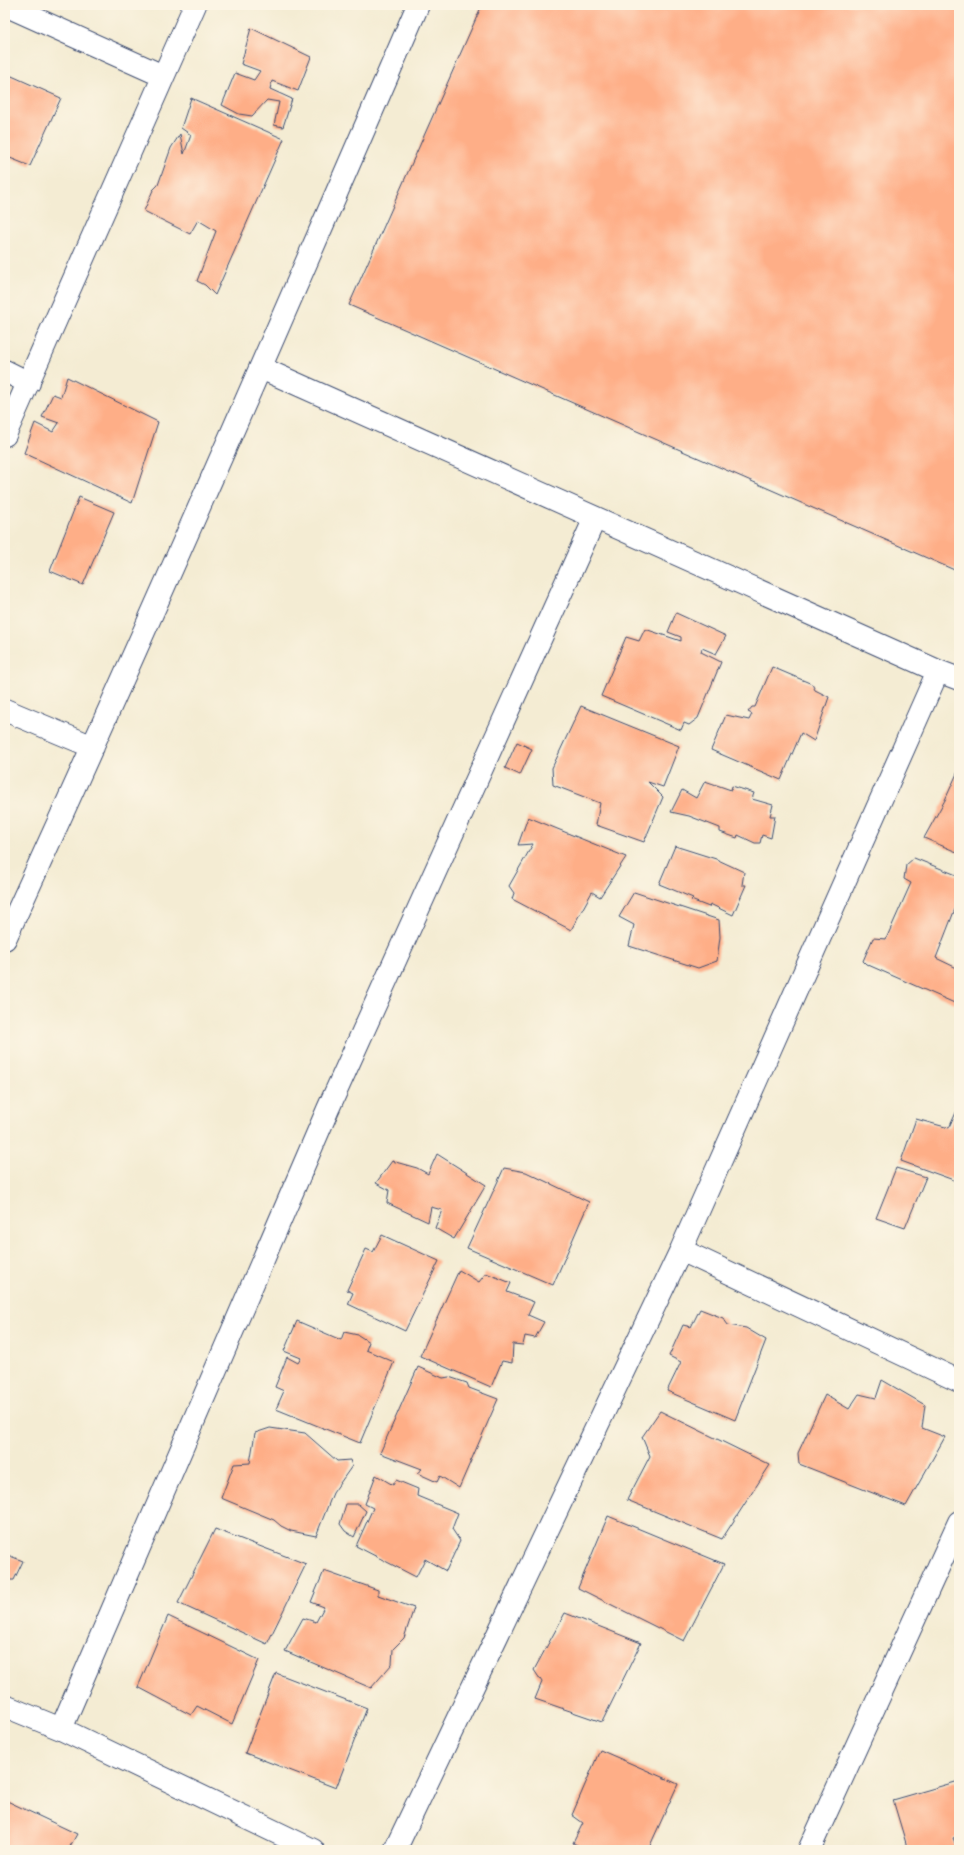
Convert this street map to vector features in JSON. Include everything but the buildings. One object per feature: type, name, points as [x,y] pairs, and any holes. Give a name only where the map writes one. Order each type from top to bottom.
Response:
[{"type":"street","points":[[5,5],[163,76]]},
{"type":"street","points":[[5,435],[195,5]]},
{"type":"street","points":[[5,939],[93,747],[261,368],[418,5]]},
{"type":"street","points":[[261,368],[938,671],[959,679]]},
{"type":"street","points":[[5,371],[29,383]]},
{"type":"street","points":[[61,1729],[328,1110],[595,518]]},
{"type":"street","points":[[394,1850],[681,1250],[938,671]]},
{"type":"street","points":[[5,710],[93,747]]},
{"type":"street","points":[[681,1250],[959,1381]]},
{"type":"street","points":[[809,1850],[959,1522]]},
{"type":"street","points":[[5,1706],[61,1729],[314,1850]]}]
